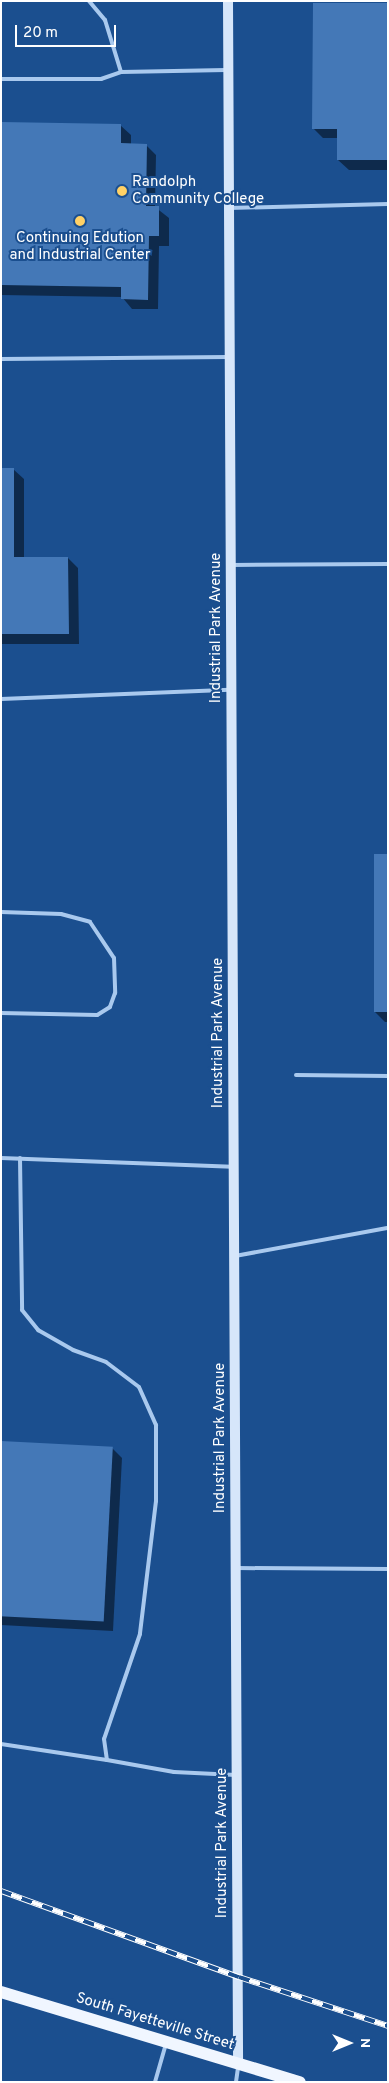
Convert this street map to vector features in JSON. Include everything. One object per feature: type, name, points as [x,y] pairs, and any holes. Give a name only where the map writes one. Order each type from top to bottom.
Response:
[{"type":"main road","name":"South Fayetteville Street","points":[[1,1992],[300,2082]]},
{"type":"street","name":"Industrial Park Avenue","points":[[228,1],[238,2064]]},
{"type":"lane","points":[[89,1],[105,20],[121,72]]},
{"type":"lane","points":[[1,79],[101,79],[121,72],[229,70]]},
{"type":"lane","points":[[229,208],[388,204]]},
{"type":"lane","points":[[1,359],[230,356]]},
{"type":"lane","points":[[232,565],[388,564]]},
{"type":"lane","points":[[1,699],[232,690]]},
{"type":"lane","points":[[1,912],[61,914],[90,922],[114,958],[115,992],[110,1007],[97,1015],[1,1013]]},
{"type":"lane","points":[[296,1075],[388,1076]]},
{"type":"lane","points":[[1,1158],[234,1167]]},
{"type":"lane","points":[[20,1158],[22,1310],[38,1330],[73,1350],[106,1362],[139,1387],[156,1425],[156,1501],[140,1634],[104,1739],[107,1760]]},
{"type":"lane","points":[[235,1256],[388,1228]]},
{"type":"lane","points":[[236,1568],[388,1569]]},
{"type":"lane","points":[[1,1744],[174,1772],[238,1775]]},
{"type":"lane","points":[[156,2082],[166,2042]]},
{"type":"lane","points":[[236,2082],[238,2064]]},
{"type":"building","points":[[313,3],[388,3],[388,160],[337,160],[337,129],[312,129]]},
{"type":"building","name":"Continuing Edution and Industrial Center","points":[[1,122],[121,124],[121,143],[147,144],[146,206],[159,206],[159,236],[149,236],[148,300],[121,299],[121,287],[1,285]]},
{"type":"building","points":[[1,468],[14,468],[14,557],[68,557],[69,634],[1,634]]},
{"type":"building","points":[[374,854],[388,854],[388,1012],[374,1012]]},
{"type":"building","points":[[1,1441],[113,1447],[104,1622],[1,1616]]},
{"type":"railway","points":[[1,1891],[239,1977],[388,2026]]},
{"type":"place","name":"Randolph Community College","points":[[122,191]]},
{"type":"place","name":"Continuing Edution and Industrial Center","points":[[80,221]]}]
